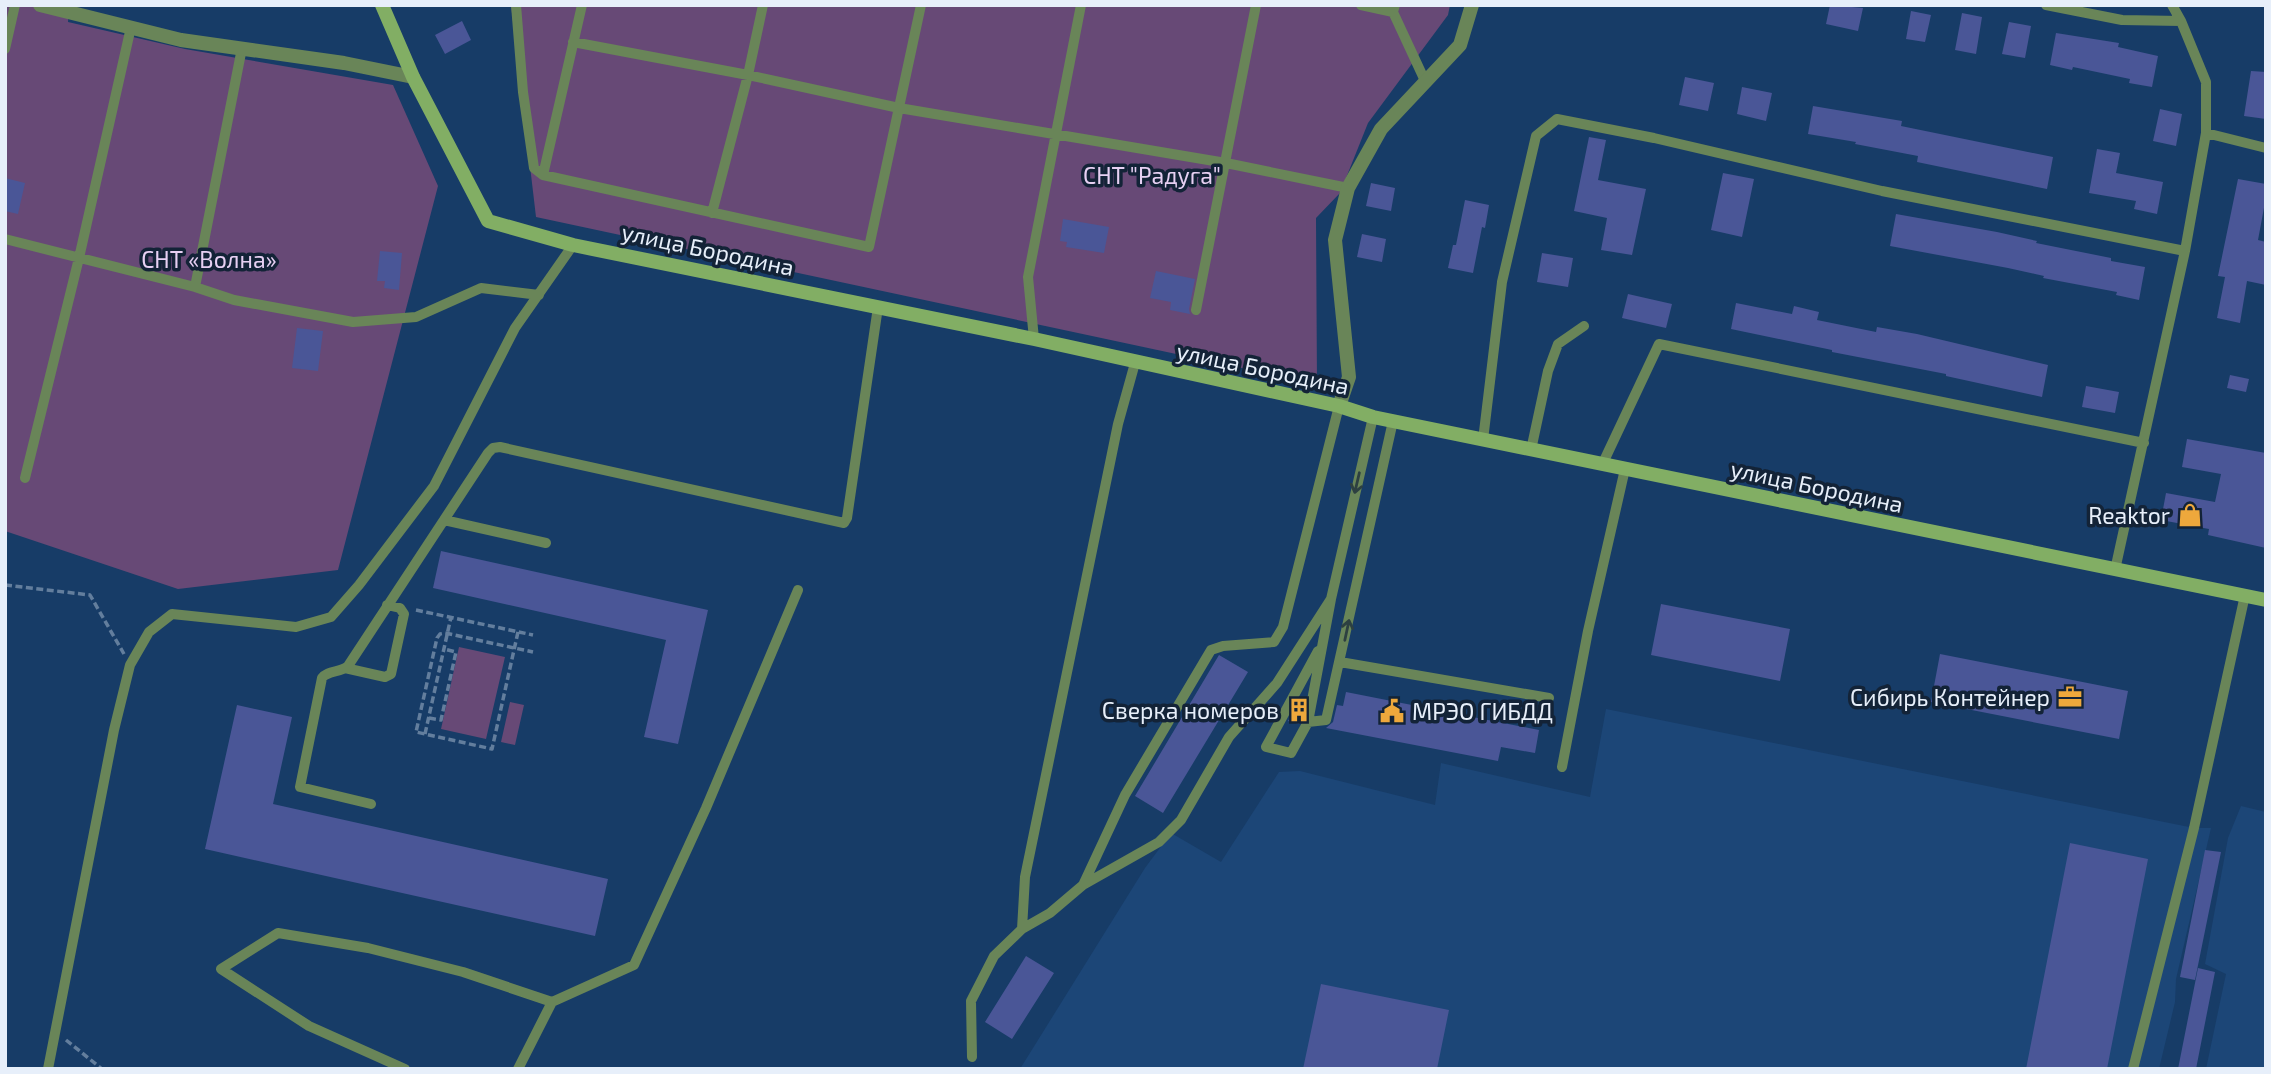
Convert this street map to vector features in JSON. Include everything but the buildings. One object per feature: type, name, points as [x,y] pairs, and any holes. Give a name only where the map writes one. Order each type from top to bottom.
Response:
[{"type":"main road","name":"улица Бородина","points":[[382,5],[413,77],[488,221],[573,244],[1034,339],[1339,406],[1392,421],[2266,600]]},
{"type":"street","points":[[40,5],[80,10],[181,40],[344,63],[413,77]]},
{"type":"street","points":[[1339,406],[1349,377],[1335,240],[1348,187],[1381,129],[1460,45],[1472,5]]},
{"type":"lane","points":[[5,49],[15,5]]},
{"type":"lane","points":[[516,5],[523,92],[534,168],[543,175],[869,247],[921,5]]},
{"type":"lane","points":[[543,175],[582,5]]},
{"type":"lane","points":[[712,213],[748,75],[763,5]]},
{"type":"lane","points":[[1034,339],[1028,277],[1081,5]]},
{"type":"lane","points":[[1196,310],[1256,5]]},
{"type":"lane","points":[[1361,5],[1394,9],[1426,83]]},
{"type":"lane","points":[[2046,5],[2122,20],[2181,21]]},
{"type":"lane","points":[[2115,570],[2185,251],[2206,133],[2206,82],[2172,5]]},
{"type":"lane","points":[[25,478],[79,258],[131,27]]},
{"type":"lane","points":[[573,43],[748,75],[899,108],[1226,163],[1348,187]]},
{"type":"lane","points":[[195,287],[242,48]]},
{"type":"lane","points":[[1483,440],[1502,282],[1536,136],[1557,119],[1654,138],[1882,191],[2185,251]]},
{"type":"lane","points":[[2206,133],[2266,148]]},
{"type":"lane","points":[[5,239],[195,287],[234,300],[353,322],[416,317],[481,288],[539,295]]},
{"type":"lane","points":[[48,1069],[114,730],[130,665],[149,632],[172,614],[296,627],[331,617],[359,585],[434,486],[515,328],[573,244]]},
{"type":"lane","points":[[345,668],[493,448],[500,447],[844,523],[847,518],[878,307]]},
{"type":"lane","points":[[1531,450],[1548,371],[1558,344],[1584,326]]},
{"type":"lane","points":[[1602,465],[1659,344],[2144,443]]},
{"type":"lane","points":[[1022,929],[1025,877],[1118,424],[1135,363]]},
{"type":"lane","points":[[1083,886],[1125,796],[1211,650],[1223,646],[1274,642],[1283,627],[1339,406]]},
{"type":"lane","points":[[1321,644],[1266,747],[1291,753],[1308,722],[1321,644],[1373,416]]},
{"type":"lane","points":[[1308,722],[1326,720],[1392,421]]},
{"type":"lane","points":[[1562,767],[1588,631],[1625,470]]},
{"type":"lane","points":[[443,520],[546,543]]},
{"type":"lane","points":[[515,1068],[552,1002],[634,965],[706,808],[798,590]]},
{"type":"lane","points":[[2133,1069],[2194,828],[2245,595]]},
{"type":"lane","points":[[972,1057],[971,1001],[994,956],[1022,929],[1050,913],[1083,886],[1158,842],[1181,820],[1229,737],[1277,683],[1331,598]]},
{"type":"lane","points":[[371,804],[300,787],[322,678],[345,668],[388,677],[403,610],[387,605]]},
{"type":"lane","points":[[1340,662],[1549,698]]},
{"type":"lane","points":[[405,1069],[309,1026],[221,969],[278,933],[368,948],[463,972],[552,1002]]},
{"type":"path","points":[[5,585],[90,595],[130,665]]},
{"type":"path","points":[[403,610],[423,610],[533,635]]},
{"type":"path","points":[[425,734],[452,617]]},
{"type":"path","points":[[518,632],[514,648],[492,748],[416,732],[440,634],[448,633],[514,648],[533,652]]},
{"type":"path","points":[[429,718],[441,720],[456,652],[444,649]]},
{"type":"path","points":[[56,1032],[102,1069]]},
{"type":"shaded area","points":[[1606,709],[2194,828],[2211,828],[2176,979],[2175,1002],[2159,1069],[1020,1069],[1145,868],[1171,833],[1221,862],[1279,772],[1300,771],[1435,805],[1441,763],[1590,797]]},
{"type":"shaded area","points":[[2241,806],[2266,812],[2266,1069],[2206,1069],[2226,974],[2205,964],[2228,838]]},
{"type":"green space","name":"СНТ «Волна»","points":[[5,5],[69,5],[68,22],[185,49],[393,85],[438,186],[338,570],[178,589],[5,531]]},
{"type":"green space","name":"СНТ \"Радуга\"","points":[[511,5],[1450,5],[1448,15],[1368,123],[1340,193],[1316,218],[1317,384],[536,217]]},
{"type":"green space","points":[[459,647],[505,657],[486,739],[441,729]]},
{"type":"green space","points":[[510,702],[524,705],[515,745],[501,742]]},
{"type":"place","name":"Reaktor","points":[[2190,515]]},
{"type":"place","name":"Сибирь Контейнер","points":[[2070,697]]},
{"type":"place","name":"Сверка номеров","points":[[1299,710]]},
{"type":"place","name":"МРЭО ГИБДД","points":[[1392,711]]}]
